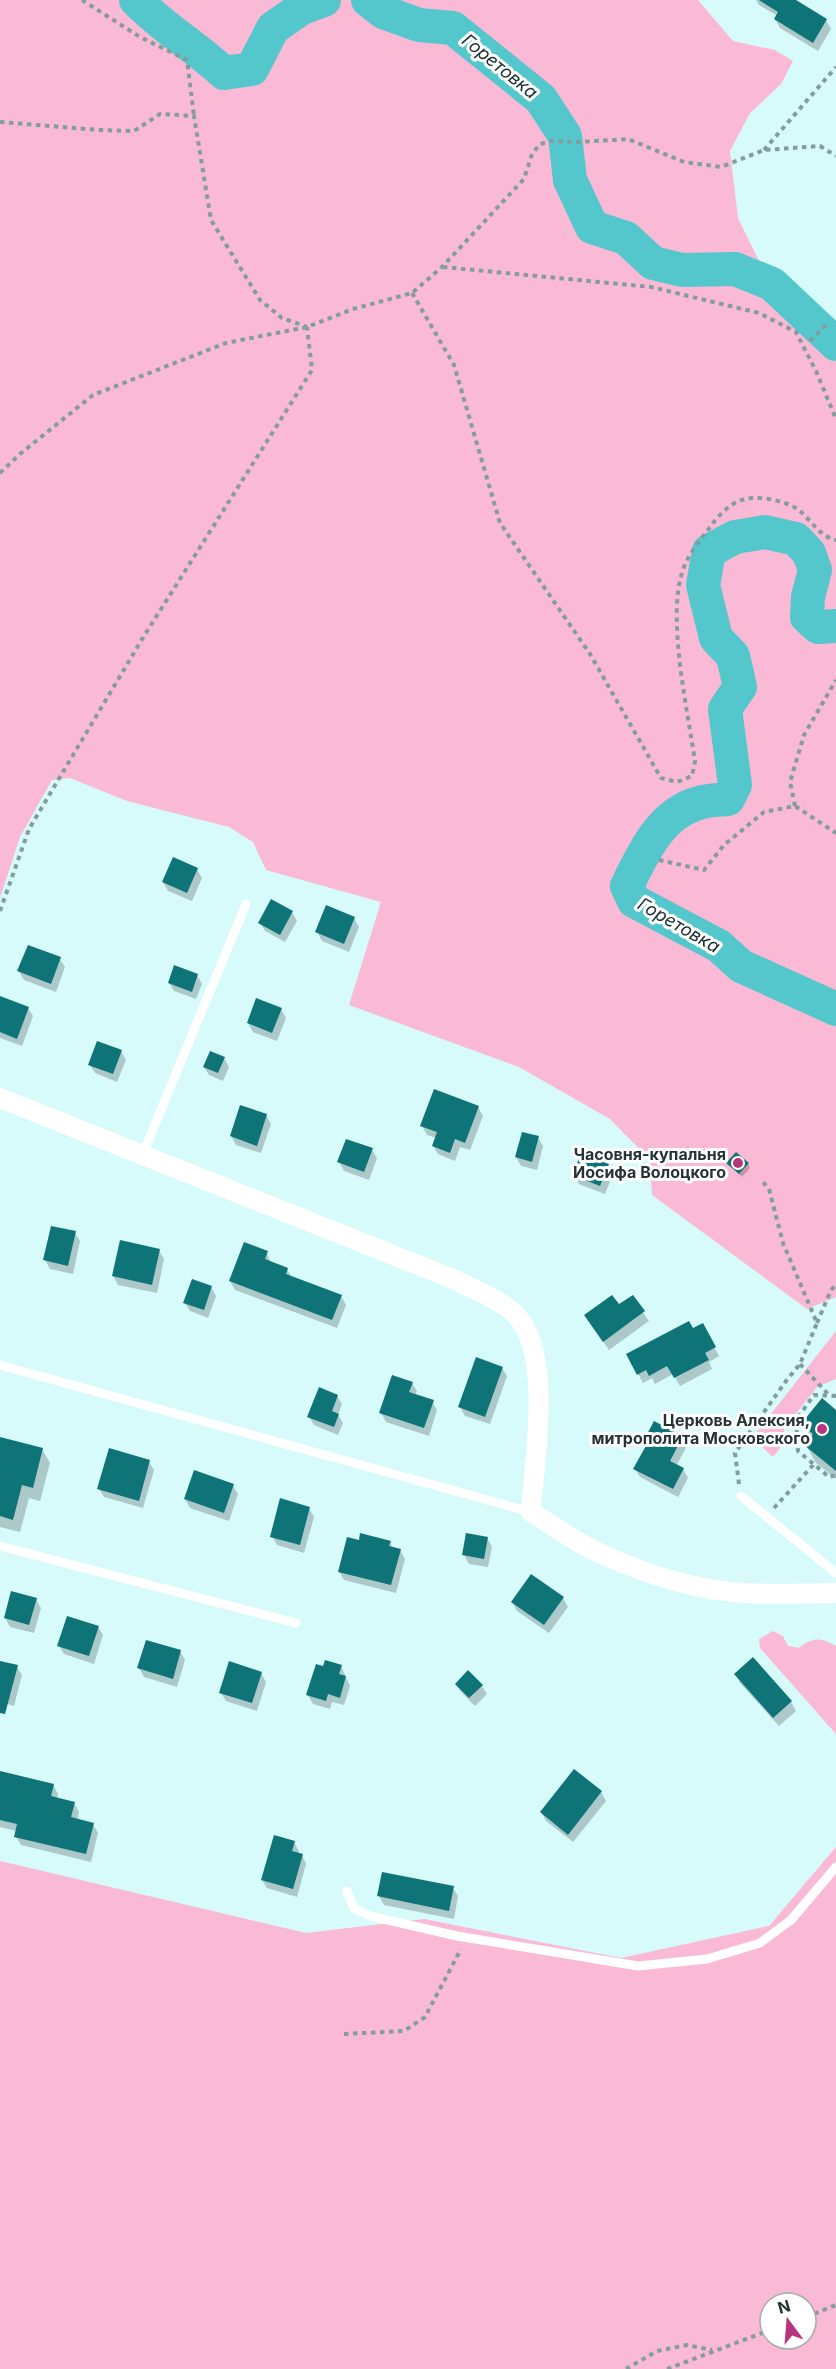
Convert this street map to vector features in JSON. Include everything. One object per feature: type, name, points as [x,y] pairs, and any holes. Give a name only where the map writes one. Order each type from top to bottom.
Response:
[{"type":"street","points":[[0,1098],[453,1279],[495,1300],[515,1314],[530,1339],[537,1361],[540,1387],[531,1512],[569,1536],[606,1556],[665,1578],[743,1593],[836,1593]]},
{"type":"lane","points":[[142,1156],[246,904]]},
{"type":"lane","points":[[0,1365],[531,1512]]},
{"type":"lane","points":[[741,1496],[836,1573]]},
{"type":"lane","points":[[0,1546],[296,1623]]},
{"type":"lane","points":[[347,1891],[354,1908],[370,1916],[467,1938],[638,1966],[707,1959],[760,1943],[791,1920],[836,1867]]},
{"type":"path","points":[[82,0],[140,37],[188,60],[194,116],[212,220],[260,300],[282,318],[307,327]]},
{"type":"path","points":[[764,150],[836,67]]},
{"type":"path","points":[[0,122],[134,131],[159,114],[194,116]]},
{"type":"path","points":[[0,473],[93,395],[225,343],[307,327],[353,309],[412,293],[442,267],[524,178],[532,154],[540,144],[552,141],[628,139],[684,162],[721,167],[764,150],[820,146],[836,156]]},
{"type":"path","points":[[442,267],[651,287],[759,314],[796,332],[816,371],[836,419]]},
{"type":"path","points":[[412,293],[454,365],[500,523],[590,654],[661,778],[677,782],[692,776],[695,762],[677,616],[681,574],[702,538],[731,504],[752,498],[773,500],[795,507],[827,538],[836,540]]},
{"type":"path","points":[[810,342],[827,324]]},
{"type":"path","points":[[0,911],[29,829],[144,636],[312,370],[307,327]]},
{"type":"path","points":[[795,806],[790,782],[804,735],[836,680]]},
{"type":"path","points":[[660,860],[704,870],[724,844],[764,812],[795,806],[836,833]]},
{"type":"path","points":[[763,1182],[769,1189],[783,1242],[817,1323]]},
{"type":"path","points":[[741,1496],[735,1453],[800,1364],[831,1290],[836,1286]]},
{"type":"path","points":[[800,1364],[829,1396]]},
{"type":"path","points":[[836,1396],[814,1395],[796,1420],[798,1451],[829,1477],[836,1475]]},
{"type":"path","points":[[786,1495],[814,1464]]},
{"type":"path","points":[[344,2034],[404,2031],[425,2017],[467,1938]]},
{"type":"path","points":[[818,2312],[836,2305]]},
{"type":"path","points":[[668,2369],[758,2334]]},
{"type":"path","points":[[626,2369],[657,2350],[687,2345],[713,2350]]},
{"type":"shaded area","points":[[0,0],[698,0],[733,41],[775,50],[793,61],[781,84],[750,113],[730,151],[738,218],[758,259],[836,326],[836,1297],[807,1309],[652,1195],[650,1160],[610,1119],[519,1067],[349,1005],[381,902],[266,870],[253,842],[229,827],[127,801],[70,778],[52,780],[20,837],[0,898]]},
{"type":"shaded area","points":[[836,1331],[836,1379],[817,1387],[784,1429],[784,1443],[773,1457],[752,1438]]},
{"type":"shaded area","points":[[773,1631],[783,1636],[788,1646],[799,1648],[812,1640],[817,1640],[836,1646],[836,1734],[760,1648],[759,1639]]},
{"type":"shaded area","points":[[836,1847],[836,2369],[0,2369],[0,1861],[306,1933],[424,1919],[621,1958],[769,1926]]},
{"type":"building","points":[[759,0],[796,0],[827,19],[813,43],[774,19],[778,12]]},
{"type":"building","points":[[173,857],[198,868],[187,893],[162,882]]},
{"type":"building","points":[[271,899],[293,911],[280,935],[258,923]]},
{"type":"building","points":[[326,905],[355,917],[344,944],[315,932]]},
{"type":"building","points":[[28,945],[61,957],[51,984],[17,971]]},
{"type":"building","points":[[174,965],[198,974],[192,992],[168,983]]},
{"type":"building","points":[[0,996],[29,1007],[17,1039],[0,1032]]},
{"type":"building","points":[[256,998],[282,1008],[272,1033],[247,1023]]},
{"type":"building","points":[[97,1041],[122,1050],[113,1074],[88,1065]]},
{"type":"building","points":[[210,1051],[225,1057],[218,1073],[203,1067]]},
{"type":"building","points":[[434,1089],[479,1106],[465,1143],[455,1139],[450,1153],[432,1146],[437,1132],[420,1126]]},
{"type":"building","points":[[240,1105],[267,1114],[257,1146],[230,1136]]},
{"type":"building","points":[[522,1132],[539,1136],[532,1162],[515,1157]]},
{"type":"building","points":[[346,1139],[373,1148],[364,1172],[337,1162]]},
{"type":"building","points":[[583,1149],[602,1157],[600,1161],[609,1164],[600,1186],[572,1175]]},
{"type":"building","name":"Часовня-купальня Иосифа Волоцкого","points":[[736,1152],[749,1163],[739,1174],[726,1163]]},
{"type":"building","points":[[51,1226],[76,1231],[68,1266],[43,1260]]},
{"type":"building","points":[[120,1240],[160,1249],[152,1285],[112,1276]]},
{"type":"building","points":[[244,1242],[268,1251],[265,1259],[288,1268],[286,1274],[342,1295],[332,1320],[229,1281]]},
{"type":"building","points":[[192,1279],[212,1286],[204,1310],[183,1303]]},
{"type":"building","points":[[612,1295],[619,1304],[633,1295],[645,1311],[603,1342],[584,1315]]},
{"type":"building","points":[[689,1321],[693,1328],[703,1323],[716,1347],[705,1353],[709,1360],[674,1378],[667,1366],[649,1376],[646,1370],[637,1375],[626,1354]]},
{"type":"building","points":[[476,1357],[503,1367],[485,1417],[458,1407]]},
{"type":"building","points":[[392,1375],[413,1382],[409,1392],[434,1400],[424,1428],[379,1413]]},
{"type":"building","points":[[319,1387],[338,1395],[332,1411],[339,1414],[334,1427],[307,1417]]},
{"type":"building","name":"Церковь Алексия, митрополита Московского","points":[[822,1398],[836,1410],[836,1471],[804,1445],[813,1434],[801,1424]]},
{"type":"building","points":[[654,1421],[683,1436],[670,1461],[684,1468],[673,1489],[633,1469],[647,1444],[643,1442]]},
{"type":"building","points":[[0,1437],[43,1448],[33,1488],[22,1485],[13,1520],[0,1516]]},
{"type":"building","points":[[109,1448],[150,1460],[139,1501],[97,1489]]},
{"type":"building","points":[[194,1470],[234,1484],[224,1513],[184,1499]]},
{"type":"building","points":[[280,1498],[310,1507],[300,1545],[270,1537]]},
{"type":"building","points":[[360,1533],[391,1541],[389,1546],[401,1549],[391,1585],[338,1572],[347,1537],[359,1540]]},
{"type":"building","points":[[466,1533],[488,1537],[484,1559],[462,1555]]},
{"type":"building","points":[[531,1574],[564,1597],[544,1625],[511,1602]]},
{"type":"building","points":[[11,1591],[37,1598],[29,1625],[4,1618]]},
{"type":"building","points":[[67,1616],[99,1626],[89,1656],[57,1646]]},
{"type":"building","points":[[146,1640],[181,1650],[173,1679],[137,1668]]},
{"type":"building","points":[[753,1657],[792,1701],[773,1718],[734,1674]]},
{"type":"building","points":[[325,1660],[342,1665],[339,1674],[346,1676],[340,1698],[328,1694],[326,1701],[306,1695],[316,1664],[323,1666]]},
{"type":"building","points":[[0,1661],[18,1665],[5,1714],[0,1713]]},
{"type":"building","points":[[229,1661],[262,1672],[252,1703],[219,1693]]},
{"type":"building","points":[[468,1670],[483,1685],[469,1698],[455,1684]]},
{"type":"building","points":[[574,1769],[602,1791],[568,1835],[540,1812]]},
{"type":"building","points":[[0,1771],[54,1784],[51,1796],[75,1802],[71,1817],[94,1823],[86,1854],[14,1837],[17,1824],[0,1820]]},
{"type":"building","points":[[274,1835],[295,1841],[292,1851],[303,1854],[293,1889],[261,1880]]},
{"type":"building","points":[[382,1872],[454,1886],[449,1911],[377,1896]]},
{"type":"waterway","name":"Горетовка","points":[[136,0],[157,20],[224,73],[252,69],[273,28],[302,8],[324,0]]},
{"type":"waterway","name":"Горетовка","points":[[368,0],[383,12],[419,25],[453,28],[541,99],[565,136],[570,180],[592,227],[626,238],[653,263],[682,270],[735,269],[772,284],[836,344]]},
{"type":"waterway","name":"Горетовка","points":[[836,626],[818,627],[807,617],[808,597],[815,570],[809,553],[796,539],[765,532],[735,537],[709,551],[703,585],[716,638],[733,656],[740,687],[725,709],[735,785],[728,799],[702,802],[686,808],[664,825],[647,848],[627,886],[634,901],[719,946],[741,966],[836,1009]]},
{"type":"place","name":"Часовня-купальня Иосифа Волоцкого","points":[[738,1163]]},
{"type":"place","name":"Церковь Алексия, митрополита Московского","points":[[822,1429]]}]
